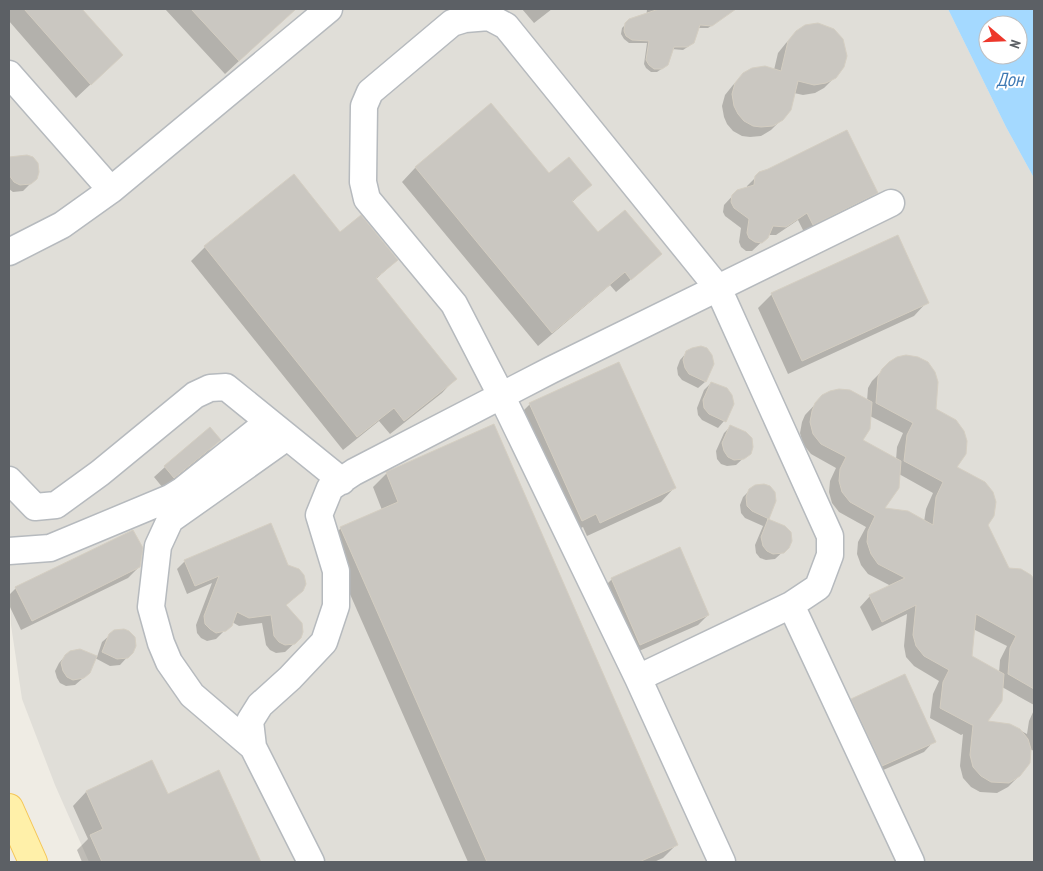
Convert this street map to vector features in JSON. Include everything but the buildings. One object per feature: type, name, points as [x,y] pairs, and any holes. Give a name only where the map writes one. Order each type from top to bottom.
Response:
[{"type":"main road","points":[[9,808],[34,862]]},
{"type":"lane","points":[[9,252],[62,225],[111,190],[329,9]]},
{"type":"lane","points":[[638,678],[791,604],[818,587],[830,555],[830,536],[718,288],[506,26],[489,17],[465,19],[452,23],[370,92],[364,106],[363,182],[367,199],[454,304],[501,395],[638,678],[722,862]]},
{"type":"lane","points":[[9,74],[111,190]]},
{"type":"lane","points":[[252,747],[250,721],[260,705],[290,678],[324,642],[336,606],[336,571],[319,515],[330,488],[354,472],[501,395],[891,203]]},
{"type":"lane","points":[[9,480],[35,506],[56,505],[100,473],[195,395],[210,388],[226,388],[342,480]]},
{"type":"lane","points":[[9,551],[50,548],[170,498],[278,429]]},
{"type":"lane","points":[[278,429],[170,520],[158,546],[151,607],[161,643],[169,662],[192,695],[252,747],[311,862]]},
{"type":"lane","points":[[791,604],[911,862]]},
{"type":"shaded area","points":[[9,9],[948,9],[1006,127],[1034,178],[1034,862],[89,862],[55,785],[22,699],[11,625],[9,582]]},
{"type":"water","name":"Дон","points":[[948,9],[1034,9],[1034,178],[1006,127]]}]
